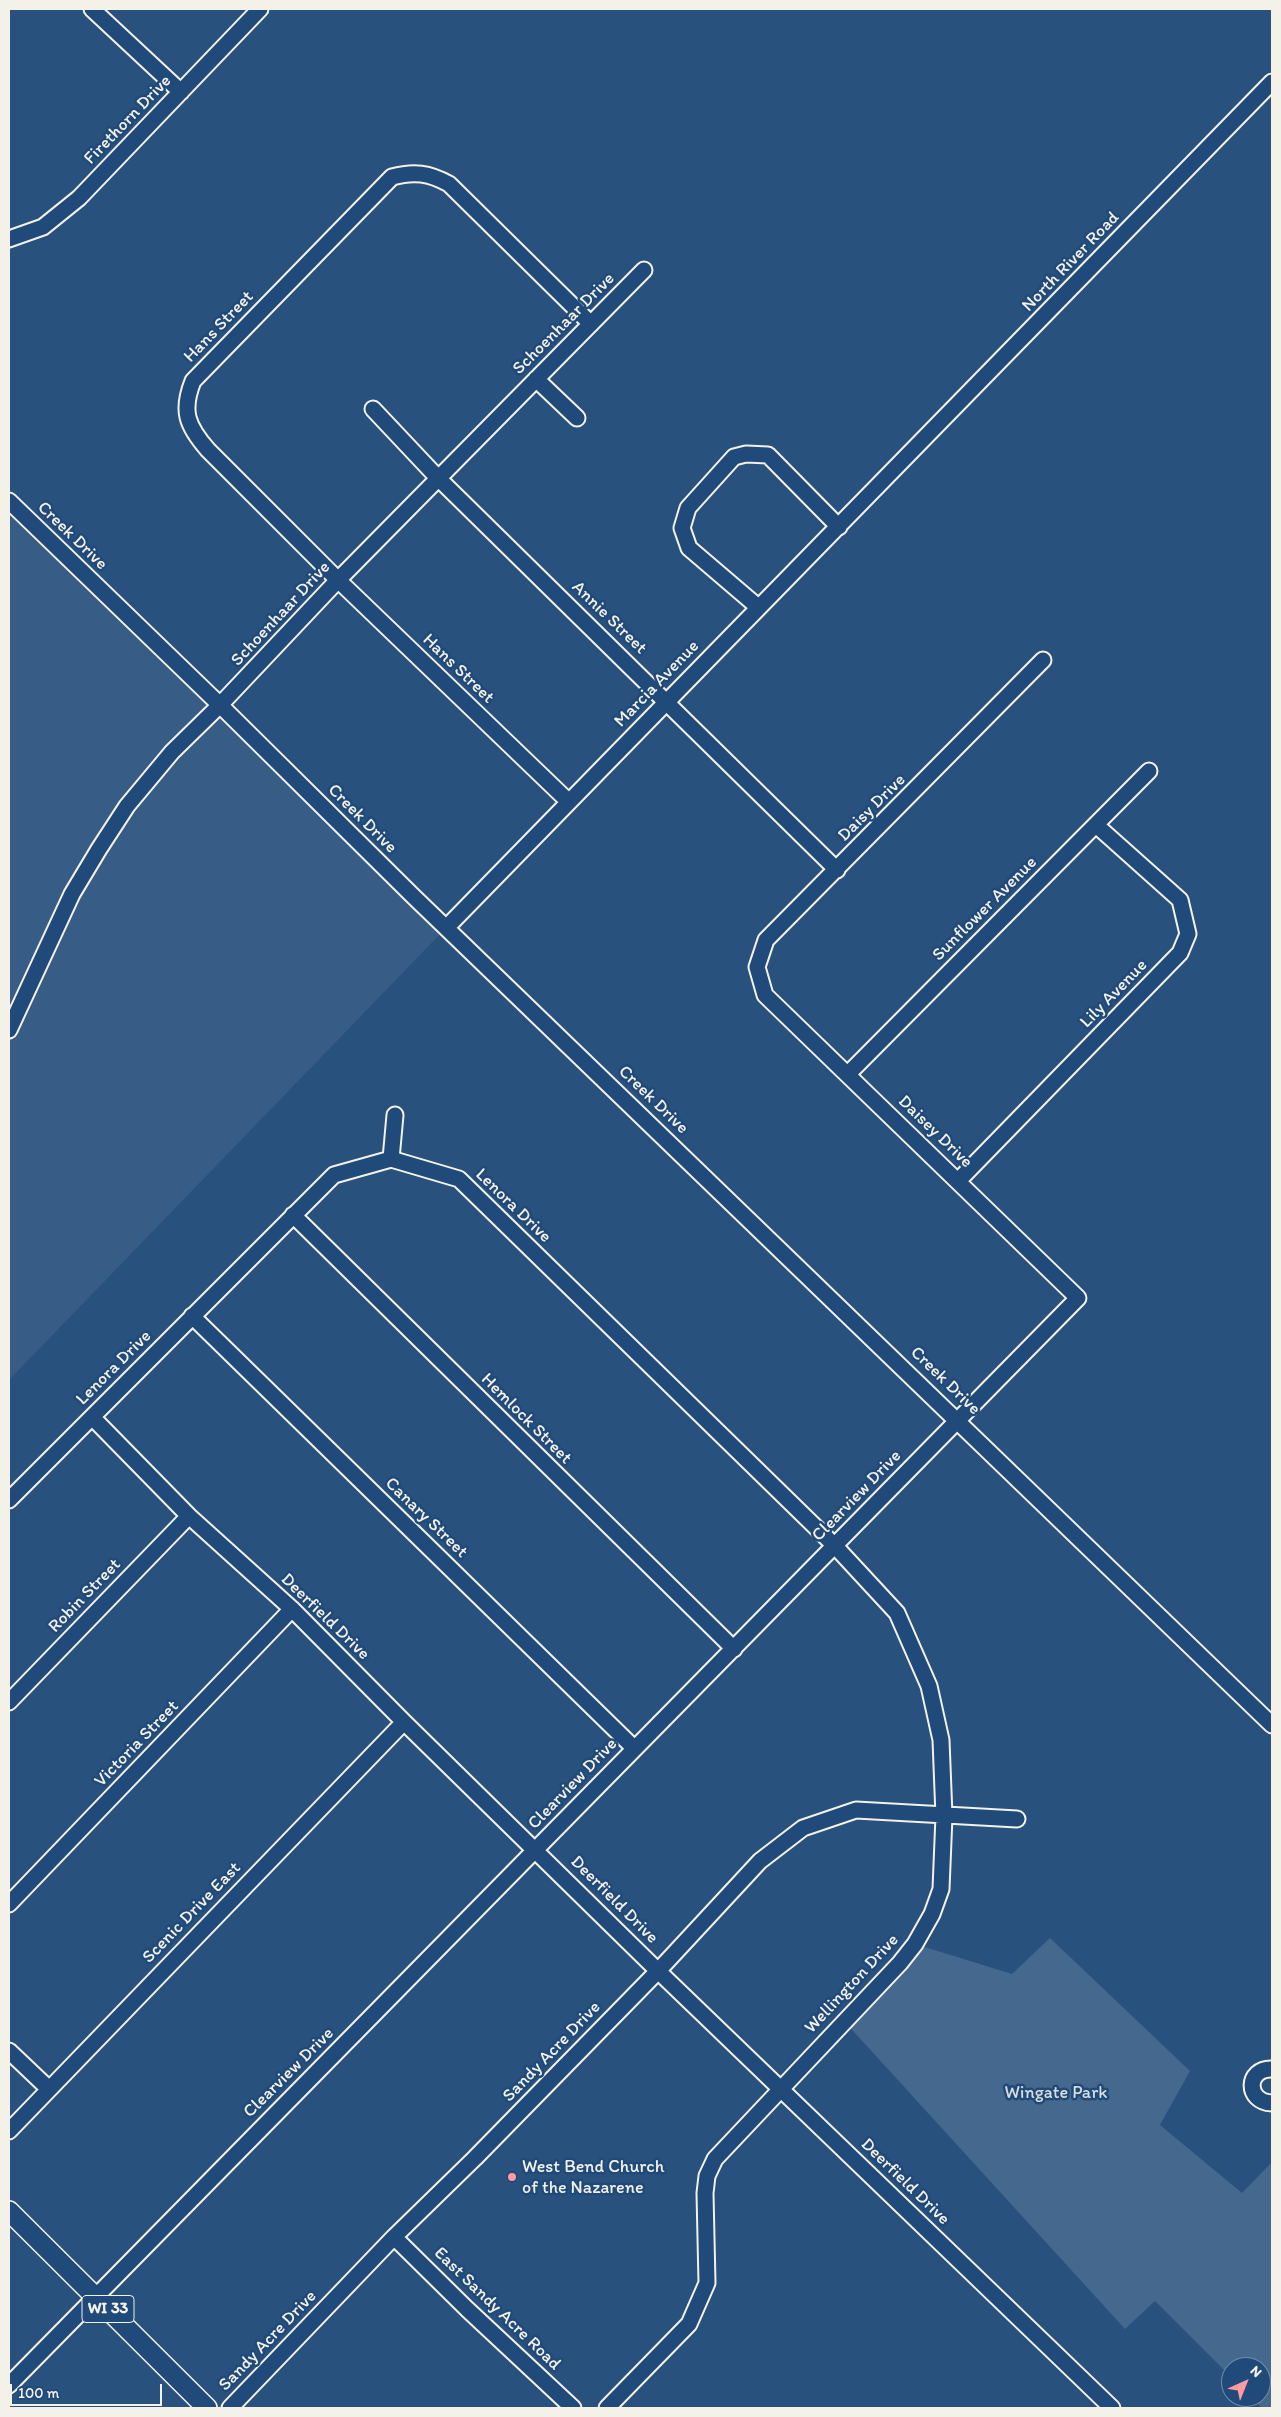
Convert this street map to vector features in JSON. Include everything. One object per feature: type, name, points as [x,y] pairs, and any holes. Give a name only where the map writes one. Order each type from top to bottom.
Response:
[{"type":"main road","name":"WI 33","points":[[9,2211],[208,2408]]},
{"type":"street","points":[[92,9],[181,92]]},
{"type":"street","name":"Firethorn Drive","points":[[9,239],[43,227],[79,198],[260,9]]},
{"type":"street","name":"North River Road","points":[[896,469],[1272,82]]},
{"type":"street","name":"Hans Street","points":[[569,802],[338,580],[198,438],[188,419],[186,406],[193,380],[392,177],[407,173],[424,173],[449,184],[591,324]]},
{"type":"street","name":"Schoenhaar Drive","points":[[9,1030],[72,894],[127,806],[172,752],[220,705],[338,580],[644,270]]},
{"type":"street","points":[[536,379],[577,418]]},
{"type":"street","name":"Annie Street","points":[[373,408],[438,478],[837,870]]},
{"type":"street","points":[[758,607],[689,548],[682,528],[688,508],[734,457],[746,454],[768,456],[839,526]]},
{"type":"street","name":"Marcia Avenue","points":[[447,927],[758,607],[896,469]]},
{"type":"street","name":"Creek Drive","points":[[9,501],[1272,1725]]},
{"type":"street","name":"Daisy Drive","points":[[765,995],[757,967],[766,940],[1043,660]]},
{"type":"street","name":"Sunflower Avenue","points":[[848,1074],[1149,771]]},
{"type":"street","name":"Lily Avenue","points":[[958,1181],[1180,953],[1188,934],[1180,900],[1096,824]]},
{"type":"street","name":"Daisey Drive","points":[[765,995],[1078,1298]]},
{"type":"street","points":[[391,1159],[394,1116]]},
{"type":"street","name":"Lenora Drive","points":[[9,1500],[334,1175],[391,1159],[460,1179],[835,1546]]},
{"type":"street","name":"Hemlock Street","points":[[293,1215],[734,1649]]},
{"type":"street","name":"Clearview Drive","points":[[9,2385],[1078,1298]]},
{"type":"street","name":"Canary Street","points":[[192,1316],[634,1748]]},
{"type":"street","name":"Deerfield Drive","points":[[92,1417],[189,1516],[292,1609],[404,1722],[658,1970],[1112,2408]]},
{"type":"street","name":"Robin Street","points":[[9,1702],[189,1516]]},
{"type":"street","name":"Wellington Drive","points":[[607,2408],[689,2324],[707,2283],[705,2193],[707,2176],[715,2159],[900,1964],[915,1944],[932,1914],[941,1889],[944,1816],[941,1740],[929,1686],[897,1613],[835,1546]]},
{"type":"street","name":"Victoria Street","points":[[9,1904],[292,1609]]},
{"type":"street","name":"Scenic Drive East","points":[[9,2131],[404,1722]]},
{"type":"street","name":"Sandy Acre Drive","points":[[230,2408],[394,2237],[482,2151],[658,1970],[760,1861],[803,1828],[856,1810],[1017,1819]]},
{"type":"street","points":[[9,2051],[49,2089]]},
{"type":"street","points":[[1272,2069],[1259,2071],[1252,2084],[1257,2098],[1264,2102],[1272,2103]]},
{"type":"street","name":"East Sandy Acre Road","points":[[394,2237],[467,2309],[573,2408]]},
{"type":"shaded area","points":[[9,501],[447,927],[9,1380]]},
{"type":"green space","name":"Wingate Park","points":[[1050,1938],[1190,2071],[1160,2125],[1242,2193],[1272,2162],[1272,2408],[1261,2407],[1271,2407],[1271,2357],[1221,2357],[1221,2367],[1155,2301],[1125,2329],[844,2021],[915,1944],[1012,1974]]},
{"type":"place","name":"West Bend Church of the Nazarene","points":[[512,2177]]}]
